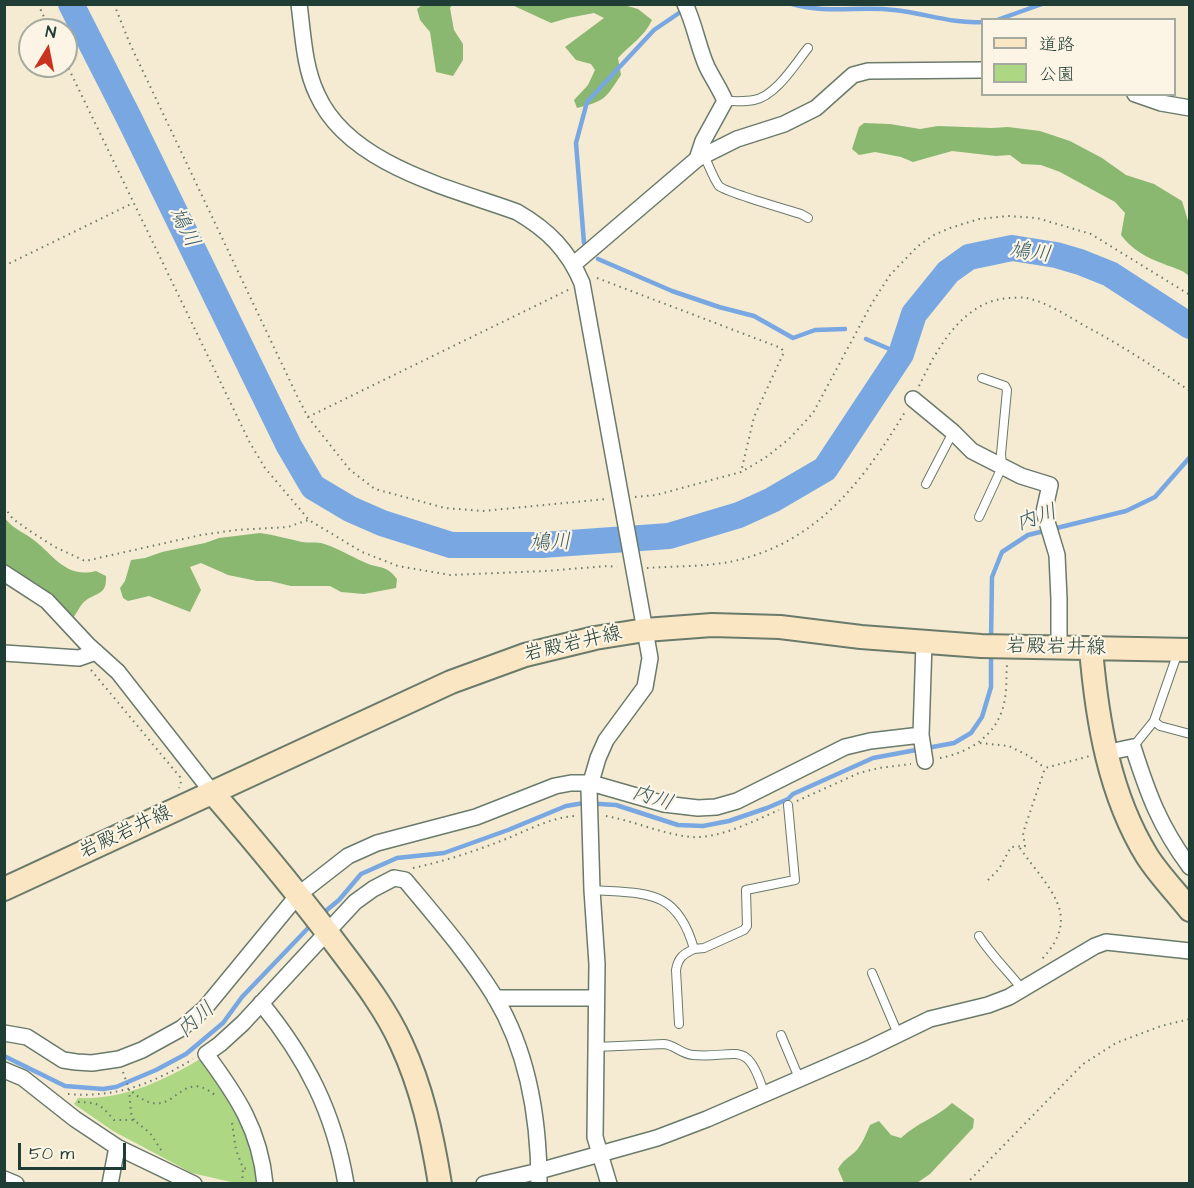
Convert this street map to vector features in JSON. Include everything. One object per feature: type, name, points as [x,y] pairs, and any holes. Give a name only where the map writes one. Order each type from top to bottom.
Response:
[{"type":"main road","name":"岩殿岩井線","points":[[4,889],[451,682],[525,655],[595,638],[645,630],[745,625],[924,643],[1184,650]]},
{"type":"main road","points":[[1091,649],[1094,687],[1105,753],[1124,810],[1147,856],[1190,910]]},
{"type":"main road","points":[[212,792],[298,895],[375,996],[401,1042],[419,1086],[432,1135],[440,1184]]},
{"type":"street","points":[[299,4],[307,63],[314,87],[326,111],[340,128],[367,149],[406,172],[517,212],[546,232],[574,264],[582,283],[650,658],[645,687],[606,740],[590,786],[591,890],[597,964],[595,1137],[609,1184]]},
{"type":"street","points":[[685,4],[694,23],[707,67],[725,101],[703,141],[700,157]]},
{"type":"street","points":[[574,264],[700,157],[737,139],[784,124],[816,108],[853,75],[868,71],[981,70]]},
{"type":"street","points":[[1141,96],[1161,103],[1190,108]]},
{"type":"street","points":[[913,399],[953,432],[972,452],[1002,467],[1050,485],[1044,512],[1057,555],[1059,648]]},
{"type":"street","points":[[4,573],[47,601],[118,672],[212,792]]},
{"type":"street","points":[[924,643],[921,735],[925,762]]},
{"type":"street","points":[[4,653],[78,658],[96,652]]},
{"type":"street","points":[[4,1033],[27,1037],[63,1060],[76,1062],[92,1063],[119,1059],[142,1050],[182,1028],[205,1008],[298,895],[348,856],[377,843],[477,817],[555,786],[590,786],[664,804],[698,808],[716,807],[737,801],[845,747],[870,741],[921,735]]},
{"type":"street","points":[[1105,753],[1133,747],[1149,799],[1161,824],[1190,867]]},
{"type":"street","points":[[264,1179],[256,1138],[243,1110],[207,1054],[261,1003],[355,902],[394,878],[405,880],[456,942],[495,998],[515,1040],[526,1071],[534,1108],[539,1177]]},
{"type":"street","points":[[484,1184],[539,1177],[601,1154],[657,1138],[930,1019],[988,1005],[1022,989],[1095,946],[1106,942],[1190,951]]},
{"type":"street","points":[[495,998],[596,998]]},
{"type":"street","points":[[261,1003],[296,1048],[315,1081],[331,1122],[346,1184]]},
{"type":"street","points":[[4,1070],[23,1078],[117,1147],[191,1183]]},
{"type":"street","points":[[110,1184],[117,1147]]},
{"type":"street","points":[[4,1179],[16,1184]]},
{"type":"lane","points":[[725,101],[756,100],[766,94],[781,83],[808,48]]},
{"type":"lane","points":[[700,157],[720,187],[808,218]]},
{"type":"lane","points":[[979,516],[1002,467],[1001,454],[1007,390],[1005,386],[982,378]]},
{"type":"lane","points":[[926,484],[953,432]]},
{"type":"lane","points":[[1133,747],[1154,721],[1184,650]]},
{"type":"lane","points":[[1154,721],[1160,726],[1190,734]]},
{"type":"lane","points":[[679,1024],[676,970],[683,954],[704,948],[744,930],[747,926],[746,890],[795,880],[788,805]]},
{"type":"lane","points":[[591,890],[665,900],[676,910],[682,920],[694,949]]},
{"type":"lane","points":[[978,936],[990,954],[1022,989]]},
{"type":"lane","points":[[872,973],[898,1034]]},
{"type":"lane","points":[[781,1035],[799,1078]]},
{"type":"lane","points":[[596,1047],[672,1044],[683,1054],[695,1056],[730,1053],[742,1055],[758,1072],[764,1093]]},
{"type":"path","points":[[38,4],[44,18]]},
{"type":"path","points":[[114,4],[130,44],[308,417],[350,470],[375,489],[445,508],[483,511],[656,495],[741,472],[765,458],[789,439],[813,413],[890,274],[918,246],[934,235],[979,219],[1008,216],[1037,218],[1091,234],[1190,295]]},
{"type":"path","points":[[73,78],[250,443],[265,468],[309,520],[362,552],[398,566],[450,575],[608,566],[633,569],[732,561],[756,555],[799,535],[852,489],[877,458],[913,399],[935,354],[956,326],[985,303],[1001,299],[1024,298],[1044,303],[1106,337],[1190,392]]},
{"type":"path","points":[[4,266],[134,203]]},
{"type":"path","points":[[308,417],[594,277],[781,348],[784,352],[754,417],[741,472]]},
{"type":"path","points":[[4,507],[13,519],[30,531],[55,547],[86,561],[201,535],[288,527],[309,520]]},
{"type":"path","points":[[78,658],[101,679],[180,777],[181,784],[177,792]]},
{"type":"path","points":[[978,743],[1009,746],[1029,756],[1045,768]]},
{"type":"path","points":[[988,880],[999,869],[1011,847],[1025,846],[1023,833],[1045,768],[1105,753]]},
{"type":"path","points":[[1020,848],[1057,902],[1063,917],[1060,933],[1049,952],[1039,962]]},
{"type":"path","points":[[966,1184],[1083,1064],[1116,1043],[1161,1026],[1190,1019]]},
{"type":"path","points":[[39,1091],[113,1094],[167,1074],[207,1054]]},
{"type":"path","points":[[129,1089],[137,1097],[159,1105],[192,1086],[205,1087],[221,1101]]},
{"type":"path","points":[[129,1089],[131,1113],[134,1119],[150,1133],[163,1153]]},
{"type":"path","points":[[76,1101],[96,1102],[103,1106],[114,1120],[134,1119]]},
{"type":"path","points":[[232,1122],[236,1150],[243,1168],[242,1184]]},
{"type":"path","points":[[243,1168],[258,1170],[264,1179]]},
{"type":"green space","points":[[422,5],[452,5],[450,8],[454,30],[463,44],[463,60],[453,76],[436,72],[430,32],[420,20],[417,9]]},
{"type":"green space","points":[[512,5],[624,5],[638,9],[652,20],[641,36],[618,58],[621,75],[604,98],[577,108],[574,100],[588,85],[595,70],[591,64],[576,60],[565,47],[604,18],[594,13],[551,23]]},
{"type":"green space","points":[[864,123],[920,129],[938,126],[1008,127],[1040,131],[1070,141],[1102,158],[1126,175],[1154,184],[1182,201],[1189,224],[1189,276],[1135,249],[1121,235],[1125,213],[1115,202],[1060,172],[1041,165],[1022,164],[1010,155],[996,156],[952,151],[913,162],[875,152],[859,155],[852,149],[859,127]]},
{"type":"green space","points":[[4,517],[13,527],[39,544],[67,568],[75,571],[96,571],[106,576],[103,590],[83,603],[73,618],[39,586],[5,565]]},
{"type":"green space","points":[[260,533],[302,542],[321,543],[332,547],[389,571],[397,579],[396,588],[364,594],[341,592],[330,586],[291,586],[228,575],[201,563],[190,567],[201,590],[190,612],[149,596],[128,601],[123,598],[120,588],[125,581],[131,560],[219,538]]},
{"type":"green space","points":[[200,1059],[234,1106],[253,1151],[258,1183],[235,1183],[192,1173],[113,1131],[74,1104],[78,1098],[111,1096],[142,1088]]},
{"type":"green space","points":[[952,1103],[974,1119],[973,1128],[930,1174],[917,1183],[844,1183],[838,1169],[855,1152],[870,1125],[879,1121],[891,1135],[901,1138]]},
{"type":"waterway","name":"鳩川","points":[[71,4],[289,446],[313,487],[350,509],[382,523],[451,545],[542,545],[669,536],[739,515],[772,500],[825,469],[901,354],[914,314],[948,272],[969,257],[1012,248],[1056,255],[1080,262],[1110,274],[1190,326]]},
{"type":"waterway","points":[[792,4],[818,9],[905,11],[960,21],[981,22]]},
{"type":"waterway","points":[[1003,18],[1042,4]]},
{"type":"waterway","points":[[584,243],[576,143],[587,102],[654,30],[682,11]]},
{"type":"waterway","points":[[598,259],[672,291],[754,316],[793,338],[815,330],[845,329]]},
{"type":"waterway","points":[[866,339],[901,354]]},
{"type":"waterway","name":"内川","points":[[991,641],[992,577],[1002,552],[1028,535],[1126,511],[1155,497],[1190,457]]},
{"type":"waterway","name":"内川","points":[[322,914],[339,900],[361,874],[397,858],[444,853],[566,806],[584,803],[616,805],[678,825],[703,826],[729,821],[767,808],[873,758],[954,743],[971,733],[982,717],[991,687],[991,652]]},
{"type":"waterway","name":"内川","points":[[4,1056],[65,1086],[103,1089],[116,1087],[156,1070],[186,1054],[223,1023],[242,997],[312,924]]}]
